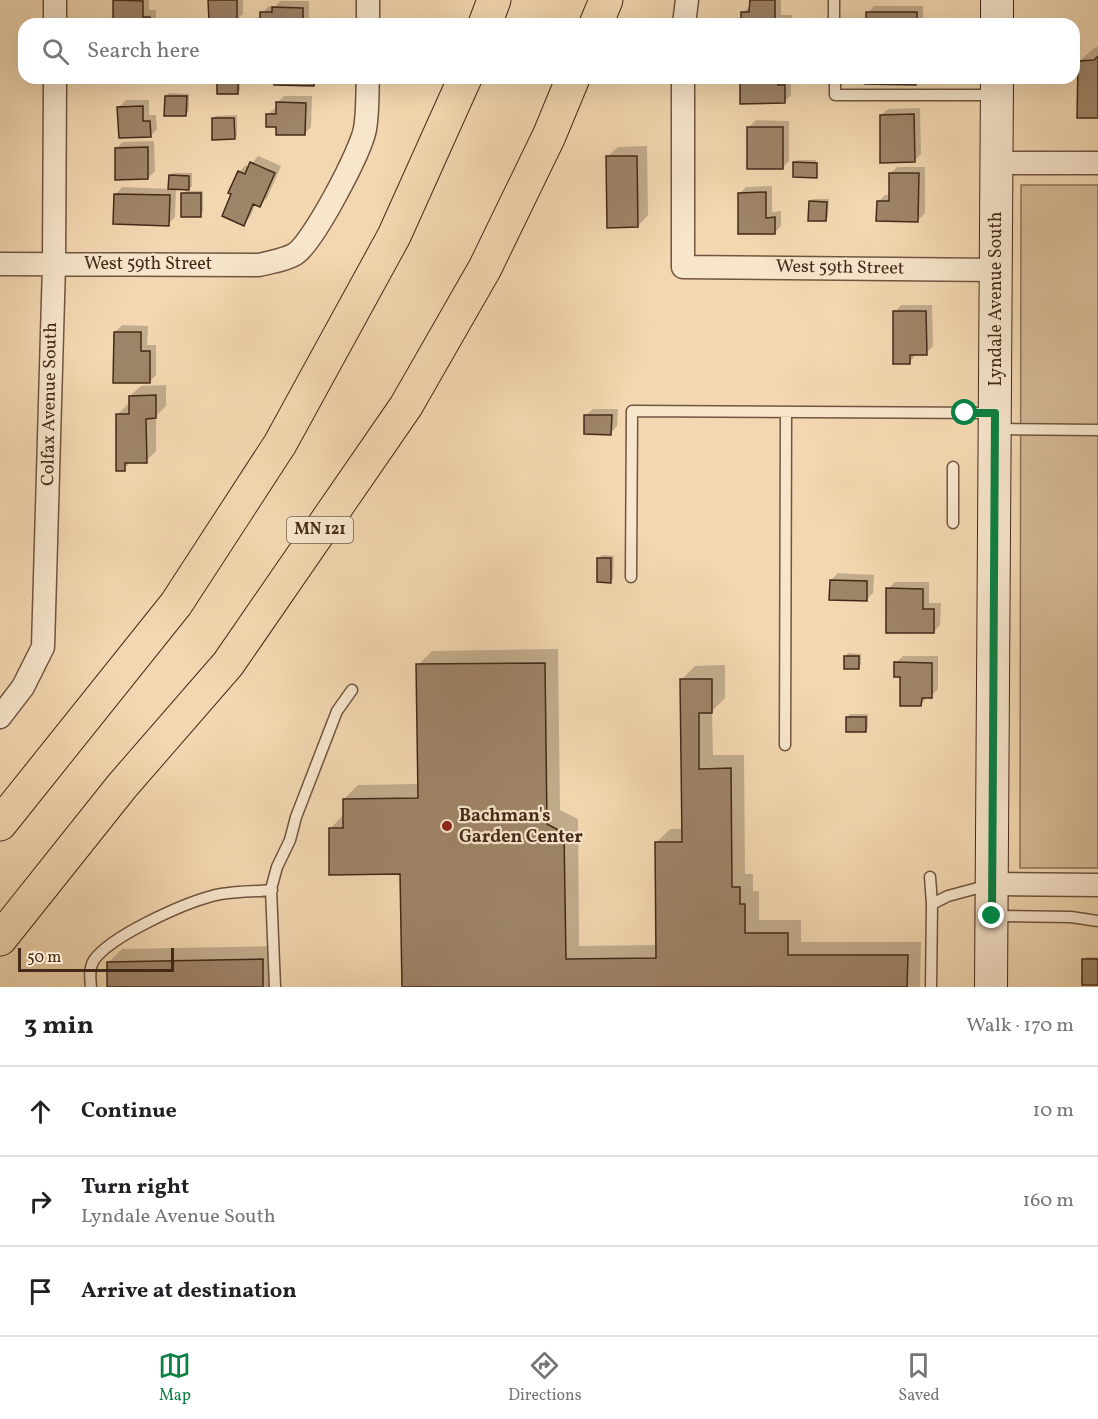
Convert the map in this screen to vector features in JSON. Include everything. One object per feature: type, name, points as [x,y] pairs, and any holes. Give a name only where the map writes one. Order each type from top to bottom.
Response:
[{"type":"highway","points":[[487,18],[494,0]]},
{"type":"highway","points":[[598,18],[606,0]]},
{"type":"highway","points":[[0,824],[176,604],[280,444],[394,236],[462,84]]},
{"type":"highway","name":"MN 121","points":[[0,939],[122,786],[228,664],[406,406],[485,268],[549,136],[571,84]]},
{"type":"main road","points":[[997,0],[997,18]]},
{"type":"main road","name":"Lyndale Avenue South","points":[[991,987],[997,87]]},
{"type":"street","points":[[55,0],[55,18]]},
{"type":"street","points":[[368,0],[368,18]]},
{"type":"street","points":[[685,18],[687,0]]},
{"type":"street","name":"Colfax Avenue South","points":[[0,717],[23,687],[43,647],[54,264],[55,84]]},
{"type":"street","name":"West 59th Street","points":[[0,264],[259,265],[295,254],[319,226],[365,132],[368,84]]},
{"type":"street","name":"West 59th Street","points":[[683,84],[683,267],[996,270]]},
{"type":"street","points":[[996,163],[1098,163]]},
{"type":"street","points":[[992,884],[1098,885]]},
{"type":"lane","points":[[834,0],[834,18]]},
{"type":"lane","points":[[835,84],[835,95],[997,87]]},
{"type":"lane","points":[[632,578],[633,411],[786,412],[995,421],[1098,430]]},
{"type":"lane","points":[[785,745],[786,412]]},
{"type":"lane","points":[[952,522],[953,467]]},
{"type":"lane","points":[[275,987],[272,890],[277,867],[290,840],[296,817],[337,711],[352,690]]},
{"type":"lane","points":[[930,878],[933,904],[931,987]]},
{"type":"lane","points":[[933,904],[948,896],[992,884]]},
{"type":"lane","points":[[91,987],[90,975],[93,962],[102,951],[129,933],[178,908],[213,896],[272,890]]},
{"type":"lane","points":[[992,916],[1071,917],[1098,921]]},
{"type":"shaded area","points":[[1021,185],[1098,185],[1098,868],[1020,868]]},
{"type":"building","points":[[113,0],[143,1],[143,17],[150,17],[150,18],[113,18]]},
{"type":"building","points":[[208,0],[237,0],[237,18],[209,18]]},
{"type":"building","points":[[750,0],[775,0],[775,18],[741,18],[741,12],[749,12]]},
{"type":"building","points":[[272,7],[303,8],[303,18],[260,18],[260,12],[272,12]]},
{"type":"building","points":[[866,12],[917,12],[917,18],[866,18]]},
{"type":"building","points":[[1098,56],[1098,118],[1077,118],[1080,61],[1094,60]]},
{"type":"building","points":[[217,84],[238,84],[238,94],[217,94]]},
{"type":"building","points":[[314,84],[314,86],[274,85]]},
{"type":"building","points":[[740,84],[785,85],[785,103],[740,104]]},
{"type":"building","points":[[865,84],[916,84],[916,85]]},
{"type":"building","points":[[165,96],[187,96],[186,116],[164,116]]},
{"type":"building","points":[[276,102],[306,103],[305,135],[276,135],[276,127],[266,127],[266,114],[276,114]]},
{"type":"building","points":[[143,106],[143,121],[150,121],[151,137],[119,138],[117,107]]},
{"type":"building","points":[[914,114],[915,162],[880,163],[880,115]]},
{"type":"building","points":[[212,118],[234,118],[235,139],[212,140]]},
{"type":"building","points":[[747,127],[783,127],[783,169],[747,169]]},
{"type":"building","points":[[148,147],[148,179],[115,180],[115,148]]},
{"type":"building","points":[[606,156],[637,156],[638,227],[607,228]]},
{"type":"building","points":[[250,162],[275,173],[260,207],[253,204],[244,226],[222,216],[231,194],[228,193],[238,171],[245,174]]},
{"type":"building","points":[[793,162],[817,163],[817,178],[793,177]]},
{"type":"building","points":[[889,173],[919,173],[918,222],[876,221],[877,201],[889,201]]},
{"type":"building","points":[[169,175],[189,176],[189,190],[168,189]]},
{"type":"building","points":[[766,192],[766,218],[775,217],[775,234],[738,234],[738,193]]},
{"type":"building","points":[[181,193],[201,193],[201,217],[181,217]]},
{"type":"building","points":[[114,194],[170,195],[169,226],[113,224]]},
{"type":"building","points":[[809,201],[827,202],[826,221],[808,221]]},
{"type":"building","points":[[893,311],[926,311],[927,355],[910,355],[910,364],[893,364]]},
{"type":"building","points":[[114,332],[141,332],[141,351],[150,351],[150,383],[113,383]]},
{"type":"building","points":[[156,395],[156,418],[146,419],[147,463],[125,463],[125,471],[116,471],[116,414],[129,414],[129,396]]},
{"type":"building","points":[[584,415],[612,415],[611,435],[584,434]]},
{"type":"building","points":[[597,558],[611,558],[611,583],[597,582]]},
{"type":"building","points":[[830,580],[867,581],[867,601],[829,600]]},
{"type":"building","points":[[886,588],[923,589],[923,609],[934,609],[934,633],[886,633]]},
{"type":"building","points":[[844,656],[859,656],[859,669],[844,669]]},
{"type":"building","points":[[894,662],[932,663],[932,698],[922,698],[921,706],[900,706],[900,677],[894,677]]},
{"type":"building","name":"Bachman's Garden Center","points":[[545,663],[547,824],[564,833],[566,959],[656,958],[655,842],[682,842],[680,679],[712,679],[712,713],[699,713],[699,769],[731,768],[732,887],[740,887],[740,904],[745,904],[745,933],[788,933],[788,955],[908,955],[907,987],[402,987],[400,874],[329,875],[329,828],[343,828],[343,799],[418,798],[416,664]]},
{"type":"building","points":[[846,717],[866,717],[866,732],[846,732]]},
{"type":"building","points":[[263,959],[263,987],[107,987],[107,962]]},
{"type":"building","points":[[1082,959],[1098,959],[1098,985],[1082,985]]},
{"type":"place","name":"Bachman's Garden Center","points":[[447,826]]},
{"type":"route","points":[[965,413],[995,413],[992,916]]}]
